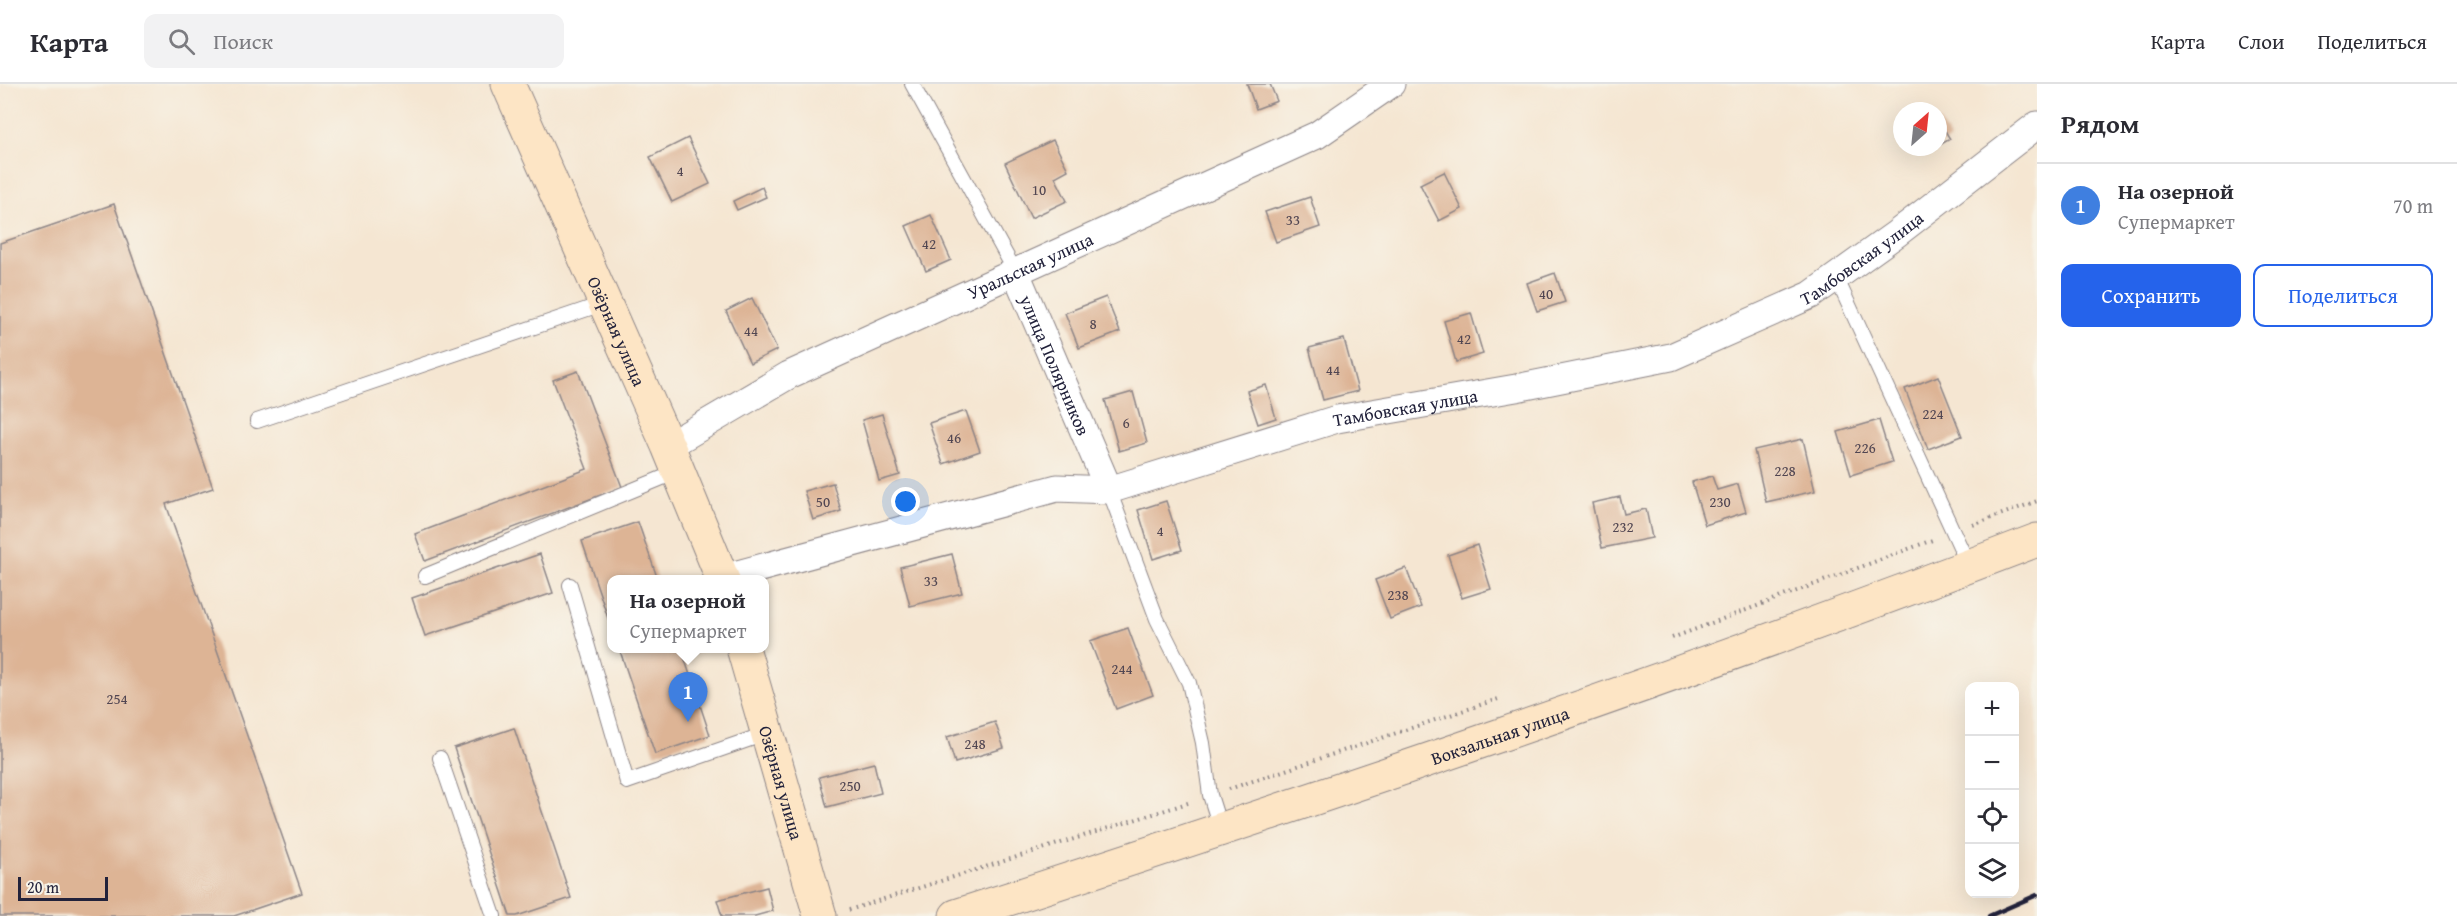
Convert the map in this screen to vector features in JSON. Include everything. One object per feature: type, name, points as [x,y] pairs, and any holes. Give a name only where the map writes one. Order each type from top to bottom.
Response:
[{"type":"street","name":"Озёрная улица","points":[[508,84],[673,459],[721,575]]},
{"type":"street","name":"Уральская улица","points":[[673,459],[789,375],[1317,135],[1391,84]]},
{"type":"street","name":"Тамбовская улица","points":[[738,575],[1057,488],[1109,490],[1337,419],[1516,388],[1671,357],[1811,295],[1896,234],[2037,125]]},
{"type":"street","name":"улица Полярников","points":[[1016,273],[1109,490]]},
{"type":"street","name":"Вокзальная улица","points":[[956,916],[1221,830],[1819,623],[2037,540]]},
{"type":"street","name":"Озёрная улица","points":[[744,653],[768,733],[831,914]]},
{"type":"lane","name":"улица Полярников","points":[[912,84],[1016,273]]},
{"type":"lane","points":[[1836,277],[1969,566]]},
{"type":"lane","points":[[257,421],[605,303]]},
{"type":"lane","points":[[425,576],[673,459]]},
{"type":"lane","points":[[1109,490],[1157,619],[1189,683],[1203,743],[1210,795],[1221,830]]},
{"type":"lane","points":[[570,585],[627,782],[768,733]]},
{"type":"lane","points":[[440,758],[494,916]]},
{"type":"path","points":[[1666,640],[2037,501]]},
{"type":"path","points":[[831,914],[1210,795],[1511,695]]},
{"type":"building","points":[[1247,84],[1270,84],[1277,101],[1256,109]]},
{"type":"building","points":[[688,138],[710,184],[672,202],[650,157]]},
{"type":"building","points":[[1053,140],[1068,170],[1055,177],[1067,201],[1031,218],[1005,163]]},
{"type":"building","points":[[1444,172],[1462,209],[1439,221],[1420,184]]},
{"type":"building","points":[[762,187],[766,197],[737,210],[733,201]]},
{"type":"building","points":[[1310,197],[1320,227],[1276,242],[1265,212]]},
{"type":"building","points":[[114,204],[213,488],[166,504],[302,893],[234,916],[0,916],[0,243]]},
{"type":"building","points":[[931,215],[951,260],[926,271],[906,226]]},
{"type":"building","points":[[1555,273],[1565,302],[1537,311],[1527,283]]},
{"type":"building","points":[[1106,297],[1120,332],[1079,348],[1065,313]]},
{"type":"building","points":[[752,298],[777,350],[750,363],[726,311]]},
{"type":"building","points":[[1471,313],[1483,354],[1456,362],[1444,321]]},
{"type":"building","points":[[1344,339],[1358,391],[1323,400],[1309,348]]},
{"type":"building","points":[[578,371],[622,487],[425,561],[415,534],[587,469],[553,380]]},
{"type":"building","points":[[1938,376],[1962,436],[1928,449],[1905,389]]},
{"type":"building","points":[[1266,385],[1276,418],[1258,424],[1247,391]]},
{"type":"building","points":[[1133,392],[1147,443],[1119,451],[1105,400]]},
{"type":"building","points":[[966,411],[980,451],[943,464],[929,423]]},
{"type":"building","points":[[882,414],[900,475],[879,481],[862,420]]},
{"type":"building","points":[[1879,420],[1892,462],[1851,475],[1838,432]]},
{"type":"building","points":[[1803,439],[1815,491],[1766,502],[1754,450]]},
{"type":"building","points":[[1712,476],[1717,490],[1738,484],[1746,512],[1705,525],[1692,482]]},
{"type":"building","points":[[833,483],[841,511],[813,520],[804,491]]},
{"type":"building","points":[[1620,497],[1624,514],[1646,509],[1652,538],[1602,548],[1592,503]]},
{"type":"building","points":[[1166,501],[1182,550],[1153,559],[1138,510]]},
{"type":"building","points":[[638,522],[656,575],[607,575],[607,615],[582,541]]},
{"type":"building","points":[[1477,545],[1491,589],[1462,598],[1448,555]]},
{"type":"building","points":[[540,554],[553,593],[425,636],[412,598]]},
{"type":"building","points":[[952,554],[962,593],[910,606],[900,567]]},
{"type":"building","points":[[1406,568],[1421,607],[1390,619],[1375,580]]},
{"type":"building","points":[[1128,628],[1153,695],[1116,709],[1090,641]]},
{"type":"building","points":[[621,653],[683,653],[710,735],[655,754]]},
{"type":"building","points":[[995,722],[1004,748],[955,763],[947,737]]},
{"type":"building","points":[[514,728],[571,898],[517,916],[510,916],[454,748]]},
{"type":"building","points":[[874,763],[881,793],[827,807],[819,777]]},
{"type":"building","points":[[767,887],[773,911],[755,916],[722,916],[717,900]]},
{"type":"railway","points":[[1989,916],[2037,895]]},
{"type":"place","name":"На озерной","points":[[688,722]]}]
